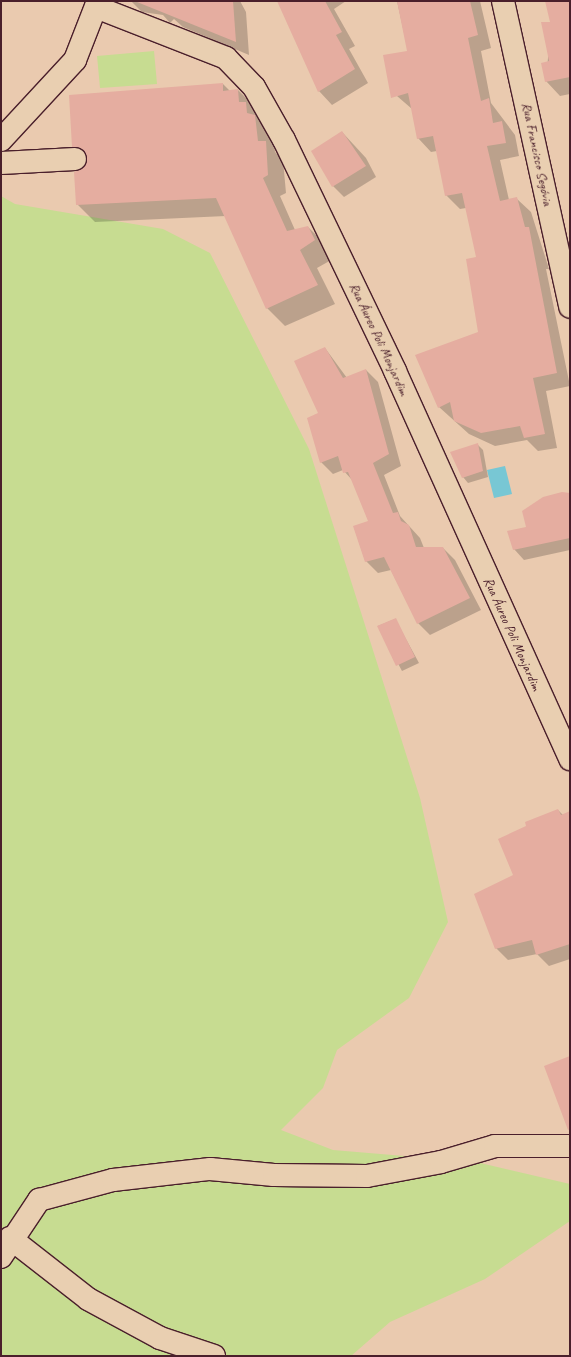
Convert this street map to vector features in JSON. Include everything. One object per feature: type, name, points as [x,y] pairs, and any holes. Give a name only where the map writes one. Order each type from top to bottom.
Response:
[{"type":"street","name":"Rua Francisco Segóvia","points":[[503,1],[570,307]]},
{"type":"street","points":[[1,140],[75,60],[97,4]]},
{"type":"street","name":"Rua Áureo Poli Monjardim","points":[[97,4],[226,58],[254,87],[288,147],[395,371],[570,759]]},
{"type":"street","points":[[1,164],[75,160]]},
{"type":"street","points":[[214,1356],[160,1338],[88,1298],[6,1248],[40,1200],[114,1180],[210,1169],[274,1175],[367,1176],[441,1162],[495,1146],[570,1146]]},
{"type":"green space","points":[[154,51],[157,84],[100,88],[97,56]]},
{"type":"green space","points":[[1,196],[15,204],[163,229],[210,253],[309,449],[420,798],[448,922],[409,998],[337,1050],[323,1088],[281,1130],[333,1150],[476,1162],[570,1184],[570,1221],[485,1279],[390,1322],[351,1356],[1,1356]]},
{"type":"water","points":[[505,466],[512,494],[494,498],[487,470]]},
{"type":"building","points":[[233,1],[236,42],[137,2]]},
{"type":"building","points":[[277,1],[325,1],[342,32],[336,35],[355,69],[318,92]]},
{"type":"building","points":[[397,1],[470,1],[478,35],[468,38],[481,101],[489,98],[493,123],[502,121],[506,143],[487,146],[500,201],[517,197],[525,227],[529,227],[557,373],[533,378],[545,434],[524,438],[520,426],[481,433],[454,421],[450,402],[438,408],[415,355],[478,332],[466,259],[476,257],[462,193],[445,196],[433,136],[417,139],[408,93],[391,98],[383,55],[407,51]]},
{"type":"building","points":[[545,1],[570,1],[570,77],[545,82],[541,63],[549,61],[541,22],[550,22]]},
{"type":"building","points":[[223,83],[223,91],[238,89],[239,102],[246,102],[247,113],[255,115],[258,141],[266,141],[268,175],[263,178],[287,231],[308,226],[315,240],[300,250],[318,285],[266,309],[216,198],[76,205],[74,172],[82,169],[87,158],[81,148],[72,147],[69,95]]},
{"type":"building","points":[[342,131],[366,166],[332,187],[311,151]]},
{"type":"building","points":[[325,347],[343,378],[366,369],[389,454],[373,463],[393,513],[398,512],[401,521],[409,525],[416,547],[443,547],[470,598],[417,624],[384,557],[365,562],[353,526],[368,521],[348,472],[343,473],[338,456],[320,463],[307,418],[318,413],[294,361]]},
{"type":"building","points":[[478,443],[483,471],[462,478],[450,452]]},
{"type":"building","points":[[562,492],[570,493],[570,538],[513,550],[507,531],[526,527],[522,511],[543,497]]},
{"type":"building","points":[[396,618],[415,657],[396,666],[377,626]]},
{"type":"building","points":[[558,809],[561,815],[570,811],[570,944],[536,955],[532,940],[495,949],[474,894],[513,875],[498,839],[526,826],[525,822]]},
{"type":"building","points":[[570,1056],[570,1129],[568,1130],[544,1066]]}]
